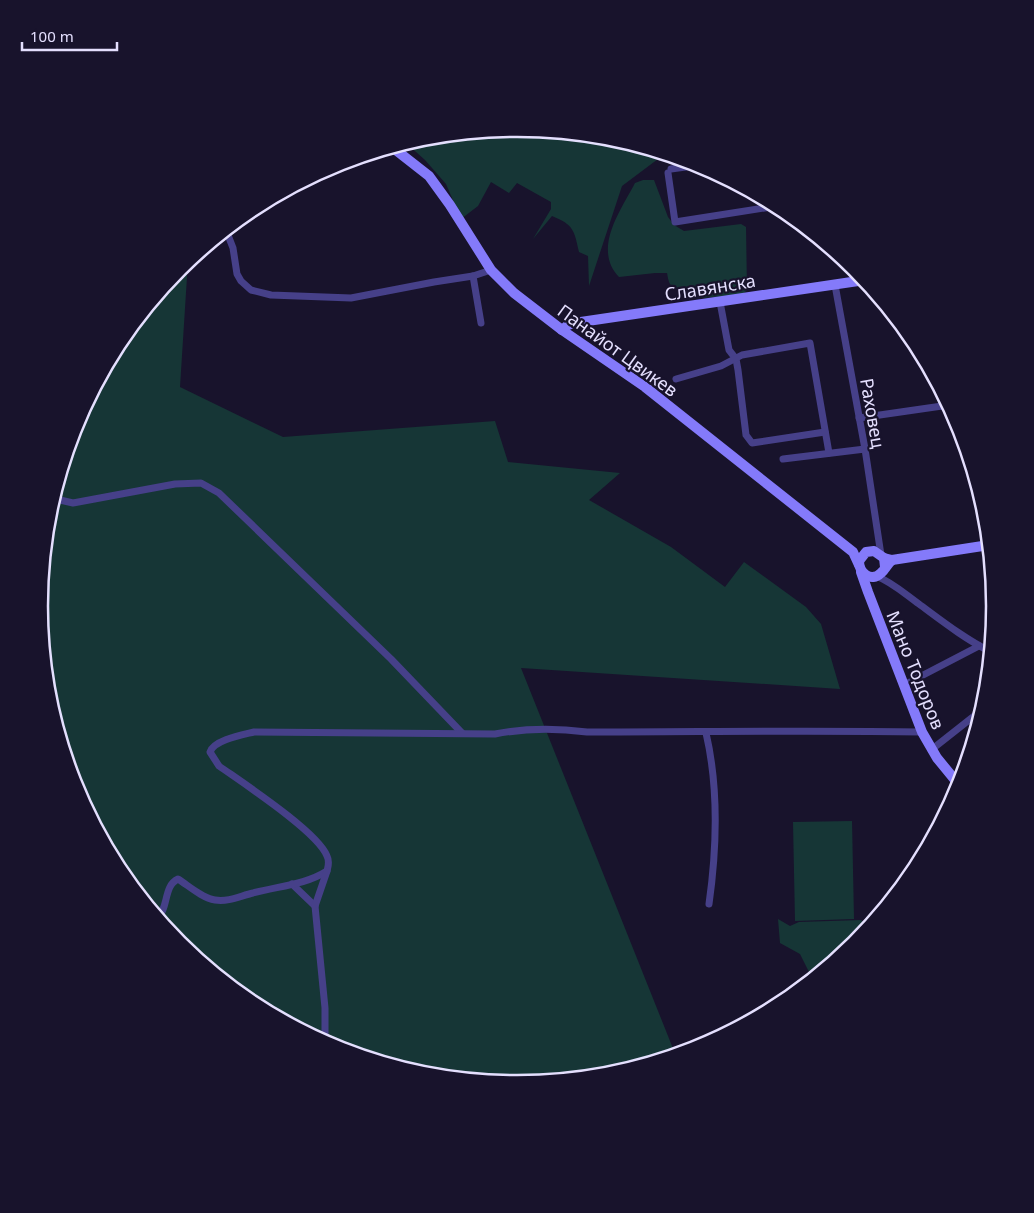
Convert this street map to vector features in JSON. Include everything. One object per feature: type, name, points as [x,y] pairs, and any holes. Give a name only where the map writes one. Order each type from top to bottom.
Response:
[{"type":"street","name":"Панайот Цвикев","points":[[399,152],[430,176],[491,270],[514,293],[562,330],[645,387],[853,552],[876,562]]},
{"type":"street","points":[[683,168],[670,171],[675,222],[765,208]]},
{"type":"street","points":[[228,236],[241,281],[251,290],[272,295],[351,298],[473,276],[491,270]]},
{"type":"street","points":[[473,276],[481,323]]},
{"type":"street","name":"Славянска","points":[[562,330],[574,323],[855,282]]},
{"type":"street","name":"Раховец","points":[[835,285],[864,449],[876,562]]},
{"type":"street","points":[[720,302],[728,350],[736,359],[746,435],[752,443],[825,432]]},
{"type":"street","points":[[676,379],[722,366],[742,355],[810,343],[829,453]]},
{"type":"street","points":[[859,418],[941,406]]},
{"type":"street","points":[[783,459],[864,449]]},
{"type":"street","points":[[60,500],[73,503],[167,485],[201,483],[219,493],[392,659],[462,733]]},
{"type":"street","points":[[982,546],[876,562],[888,581],[984,648]]},
{"type":"street","name":"Мано Тодоров","points":[[876,562],[866,588],[922,732],[931,750],[954,778]]},
{"type":"street","points":[[904,685],[979,646]]},
{"type":"street","points":[[931,750],[973,717]]},
{"type":"street","points":[[326,1035],[325,1008],[315,906],[327,871],[328,856],[320,845],[265,798],[219,766],[210,752],[213,746],[254,732],[495,734],[524,729],[569,729],[587,732],[922,732]]},
{"type":"street","points":[[706,733],[711,754],[716,822],[713,875],[709,904]]},
{"type":"street","points":[[161,913],[171,886],[178,879],[205,896],[217,900],[234,899],[251,893],[292,884],[318,877],[327,871]]},
{"type":"street","points":[[292,884],[315,906]]},
{"type":"green space","points":[[517,137],[578,141],[609,146],[658,159],[622,186],[589,286],[588,256],[579,252],[574,233],[565,222],[552,216],[533,239],[551,209],[551,202],[517,183],[509,193],[491,182],[478,206],[461,219],[446,184],[413,149],[456,141]]},
{"type":"green space","points":[[643,180],[654,180],[668,217],[674,225],[684,231],[741,224],[746,227],[747,290],[742,295],[685,299],[680,289],[670,284],[667,273],[619,277],[611,266],[608,254],[609,242],[617,217],[635,183]]},
{"type":"green space","points":[[187,273],[180,387],[283,437],[495,421],[508,462],[620,473],[589,500],[671,547],[725,587],[744,562],[806,607],[821,624],[840,689],[521,668],[673,1049],[609,1067],[548,1075],[486,1075],[425,1067],[395,1060],[366,1051],[309,1028],[256,997],[207,959],[164,916],[110,841],[83,786],[72,757],[63,728],[52,668],[49,637],[49,576],[52,545],[63,485],[83,427],[110,372],[127,346],[164,297]]},
{"type":"green space","points":[[852,821],[854,919],[795,921],[793,822]]},
{"type":"green space","points":[[778,919],[790,926],[799,922],[861,920],[864,922],[810,973],[800,954],[780,943]]}]
